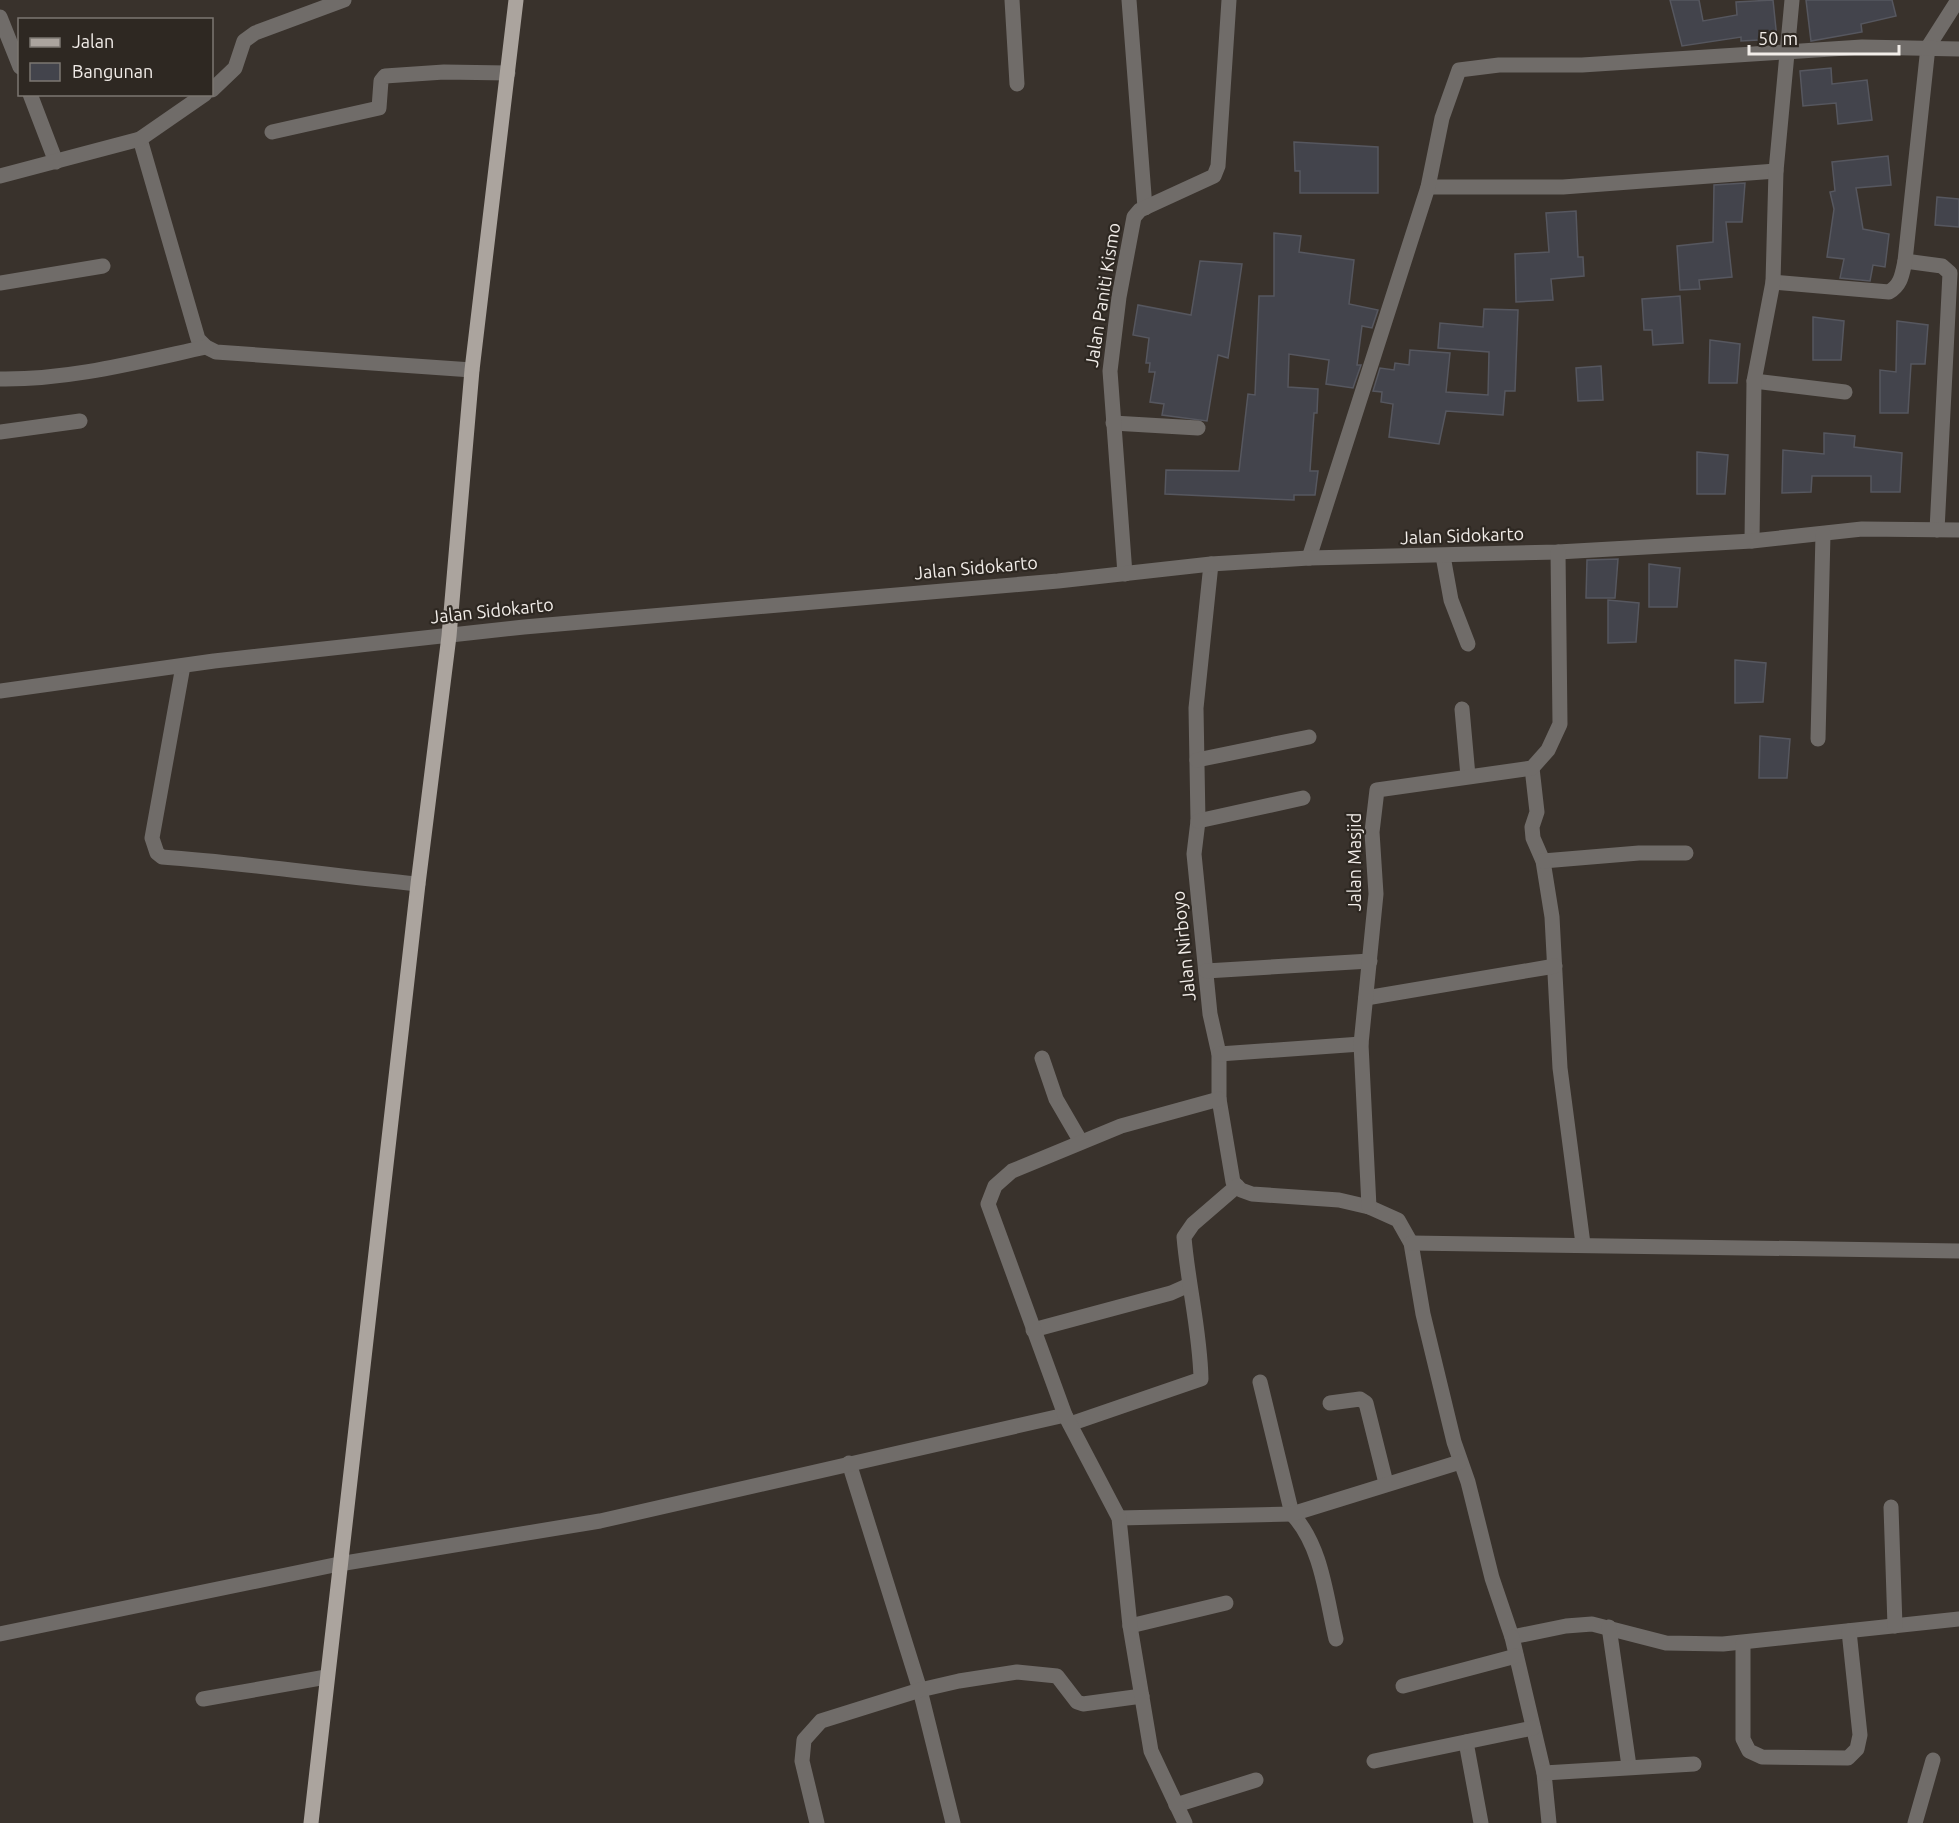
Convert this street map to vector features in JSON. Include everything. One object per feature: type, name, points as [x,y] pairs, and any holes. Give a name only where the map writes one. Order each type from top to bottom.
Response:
[{"type":"main road","points":[[310,1823],[418,884],[449,636],[472,370],[516,0]]},
{"type":"street","points":[[213,89],[235,68],[244,41],[255,33],[344,0]]},
{"type":"street","points":[[1012,0],[1017,84]]},
{"type":"street","points":[[1129,0],[1145,208]]},
{"type":"street","name":"Jalan Paniti Kismo","points":[[1125,573],[1110,371],[1119,297],[1134,217],[1145,208],[1214,176],[1218,166],[1230,0]]},
{"type":"street","points":[[1752,541],[1754,381],[1773,282],[1776,171],[1789,53],[1792,0]]},
{"type":"street","points":[[1773,282],[1889,292],[1901,280],[1928,47],[1958,0]]},
{"type":"street","points":[[0,17],[18,62]]},
{"type":"street","points":[[1309,558],[1428,187],[1442,118],[1459,70],[1499,65],[1582,65],[1789,53],[1862,46],[1959,49]]},
{"type":"street","points":[[272,132],[379,108],[381,81],[385,76],[444,72],[508,74]]},
{"type":"street","points":[[31,96],[56,162]]},
{"type":"street","points":[[0,176],[140,138],[203,96]]},
{"type":"street","points":[[140,138],[198,339],[206,347],[216,352],[472,370]]},
{"type":"street","points":[[1428,187],[1563,187],[1776,171]]},
{"type":"street","points":[[1905,261],[1942,266],[1950,273],[1953,338],[1937,530]]},
{"type":"street","points":[[0,283],[103,266]]},
{"type":"street","points":[[0,379],[61,376],[138,363],[206,347]]},
{"type":"street","points":[[1754,381],[1845,392]]},
{"type":"street","points":[[0,432],[80,421]]},
{"type":"street","points":[[1113,423],[1198,428]]},
{"type":"street","name":"Jalan Sidokarto","points":[[0,691],[183,666],[621,617],[781,606],[1211,564],[1309,558],[1558,552],[1752,541],[1862,529],[1959,530]]},
{"type":"street","points":[[1818,739],[1823,534]]},
{"type":"street","points":[[1558,552],[1560,724],[1548,750],[1532,768],[1537,812],[1532,827],[1533,838],[1543,861],[1552,916],[1560,1068],[1583,1244]]},
{"type":"street","points":[[1443,556],[1451,600],[1468,644]]},
{"type":"street","name":"Jalan Nirboyo","points":[[1211,564],[1196,708],[1198,820],[1194,854],[1210,1014],[1219,1054],[1219,1099],[1233,1182],[1237,1186]]},
{"type":"street","points":[[183,666],[152,838],[157,853],[162,856],[418,884]]},
{"type":"street","points":[[1462,709],[1468,776]]},
{"type":"street","points":[[1197,760],[1309,737]]},
{"type":"street","name":"Jalan Masjid","points":[[1369,1207],[1361,1044],[1376,894],[1372,832],[1377,790],[1532,768]]},
{"type":"street","points":[[1198,820],[1304,798]]},
{"type":"street","points":[[1543,861],[1639,853],[1686,853]]},
{"type":"street","points":[[1206,971],[1370,961]]},
{"type":"street","points":[[1366,998],[1555,966]]},
{"type":"street","points":[[1219,1054],[1361,1044]]},
{"type":"street","points":[[1042,1058],[1056,1100],[1081,1142]]},
{"type":"street","points":[[1180,1822],[1176,1805],[1151,1751],[1130,1626],[1119,1518],[1067,1419],[988,1204],[995,1186],[1012,1171],[1121,1126],[1219,1099]]},
{"type":"street","points":[[0,1634],[339,1564],[600,1521],[849,1463],[1067,1419],[1201,1379],[1200,1342],[1189,1285],[1184,1237],[1193,1224],[1237,1186],[1252,1194],[1339,1200],[1369,1207],[1398,1220],[1411,1243],[1436,1369],[1492,1578],[1512,1637],[1544,1773],[1549,1823]]},
{"type":"street","points":[[1411,1243],[1959,1251]]},
{"type":"street","points":[[1033,1330],[1171,1293],[1189,1285]]},
{"type":"street","points":[[1260,1382],[1292,1514],[1302,1525],[1314,1547],[1336,1639]]},
{"type":"street","points":[[1330,1403],[1360,1399],[1366,1403],[1386,1483]]},
{"type":"street","points":[[1119,1518],[1292,1514],[1386,1483],[1460,1462]]},
{"type":"street","points":[[849,1463],[920,1690],[953,1823]]},
{"type":"street","points":[[1891,1507],[1895,1626]]},
{"type":"street","points":[[1130,1626],[1226,1603]]},
{"type":"street","points":[[1512,1637],[1566,1626],[1593,1624],[1666,1643],[1743,1643],[1959,1619]]},
{"type":"street","points":[[1609,1627],[1629,1766]]},
{"type":"street","points":[[1743,1643],[1743,1739],[1749,1751],[1762,1757],[1848,1758],[1857,1749],[1860,1735],[1850,1631]]},
{"type":"street","points":[[1403,1686],[1516,1656]]},
{"type":"street","points":[[817,1823],[802,1761],[804,1740],[821,1721],[920,1690],[1017,1672],[1057,1676],[1077,1702],[1083,1704],[1142,1696]]},
{"type":"street","points":[[203,1700],[326,1677]]},
{"type":"street","points":[[1374,1761],[1533,1728]]},
{"type":"street","points":[[1467,1742],[1481,1823]]},
{"type":"street","points":[[1915,1823],[1933,1760]]},
{"type":"street","points":[[1544,1773],[1629,1766],[1694,1764]]},
{"type":"street","points":[[1176,1805],[1256,1780]]},
{"type":"building","points":[[1670,0],[1699,0],[1703,21],[1737,15],[1736,2],[1773,0],[1777,39],[1741,41],[1741,37],[1682,46]]},
{"type":"building","points":[[1806,0],[1892,0],[1896,16],[1861,24],[1862,32],[1811,41]]},
{"type":"building","points":[[1831,68],[1832,84],[1867,80],[1872,120],[1838,124],[1836,103],[1803,106],[1800,71]]},
{"type":"building","points":[[1294,142],[1378,147],[1378,193],[1300,193],[1300,171],[1295,171]]},
{"type":"building","points":[[1888,156],[1891,185],[1856,188],[1863,229],[1889,234],[1885,267],[1873,265],[1870,281],[1840,278],[1844,259],[1827,257],[1834,209],[1830,192],[1835,191],[1832,162]]},
{"type":"building","points":[[1745,183],[1742,222],[1726,222],[1732,277],[1699,280],[1700,289],[1680,290],[1677,246],[1713,242],[1714,185]]},
{"type":"building","points":[[1937,197],[1959,199],[1959,227],[1935,225]]},
{"type":"building","points":[[1576,211],[1578,257],[1583,257],[1584,276],[1551,279],[1553,300],[1516,302],[1515,254],[1549,252],[1546,213]]},
{"type":"building","points":[[1274,233],[1301,236],[1299,252],[1354,260],[1349,304],[1378,310],[1372,328],[1362,326],[1357,365],[1361,365],[1353,388],[1326,384],[1329,360],[1289,354],[1288,387],[1318,389],[1310,471],[1318,471],[1315,495],[1294,495],[1294,500],[1165,494],[1166,470],[1239,471],[1248,394],[1255,395],[1259,296],[1274,296]]},
{"type":"building","points":[[1200,261],[1242,264],[1228,358],[1218,355],[1207,421],[1162,415],[1164,404],[1150,402],[1155,372],[1149,372],[1150,363],[1146,363],[1149,338],[1133,335],[1138,305],[1191,315]]},
{"type":"building","points":[[1680,296],[1683,343],[1653,345],[1652,330],[1644,330],[1642,299]]},
{"type":"building","points":[[1484,309],[1518,310],[1515,391],[1505,391],[1503,415],[1446,411],[1439,444],[1389,437],[1393,404],[1381,402],[1382,392],[1373,391],[1380,368],[1394,370],[1395,363],[1409,365],[1410,350],[1450,353],[1446,392],[1488,395],[1489,352],[1438,348],[1440,323],[1483,327]]},
{"type":"building","points":[[1813,317],[1844,321],[1841,360],[1813,360]]},
{"type":"building","points":[[1897,321],[1928,325],[1925,364],[1911,364],[1908,413],[1880,413],[1880,370],[1896,372]]},
{"type":"building","points":[[1710,340],[1740,344],[1737,383],[1709,383]]},
{"type":"building","points":[[1601,366],[1603,400],[1578,401],[1576,368]]},
{"type":"building","points":[[1824,433],[1855,436],[1854,447],[1902,453],[1900,492],[1871,492],[1871,476],[1812,476],[1811,492],[1782,493],[1783,450],[1824,454]]},
{"type":"building","points":[[1697,452],[1728,455],[1725,494],[1697,494]]},
{"type":"building","points":[[1618,559],[1615,598],[1586,598],[1587,560]]},
{"type":"building","points":[[1649,564],[1680,568],[1677,607],[1649,607]]},
{"type":"building","points":[[1608,600],[1639,603],[1636,642],[1608,643]]},
{"type":"building","points":[[1735,660],[1766,663],[1763,702],[1735,703]]},
{"type":"building","points":[[1760,736],[1790,739],[1787,778],[1759,778]]}]
